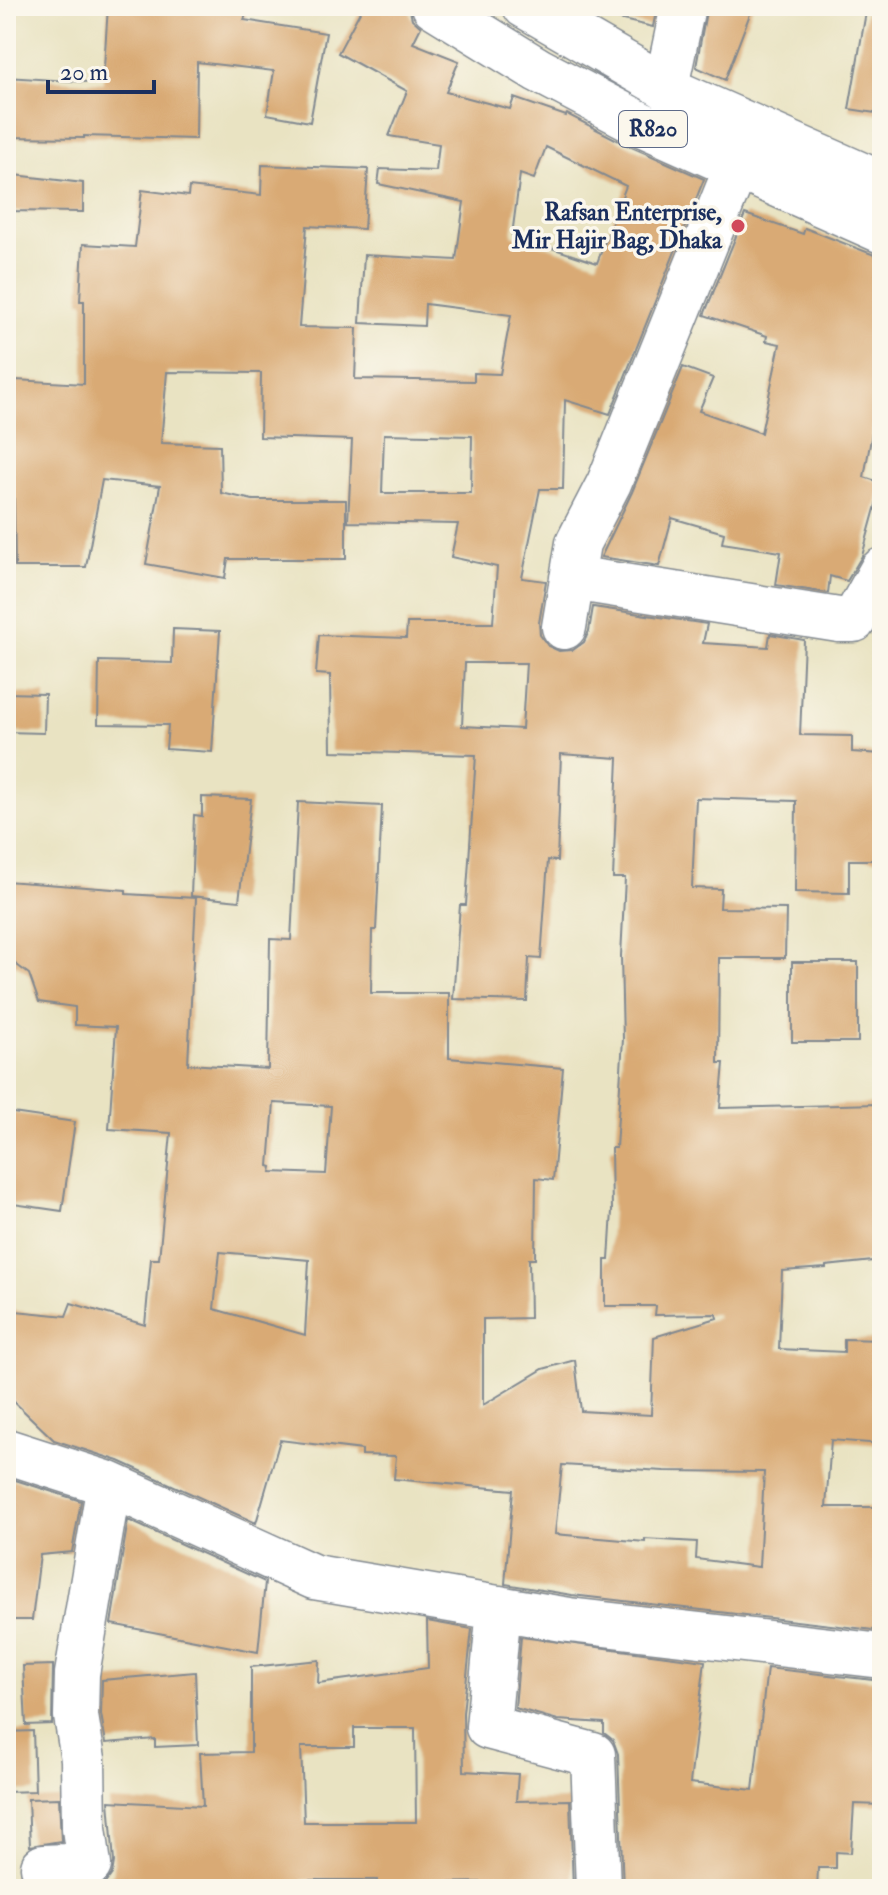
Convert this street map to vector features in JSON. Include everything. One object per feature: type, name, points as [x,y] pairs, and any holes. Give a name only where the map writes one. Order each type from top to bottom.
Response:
[{"type":"street","name":"R820","points":[[434,6],[538,70],[639,123],[882,231]]},
{"type":"street","name":"R820","points":[[525,6],[666,87],[882,184]]},
{"type":"street","points":[[666,87],[683,6]]},
{"type":"street","points":[[564,627],[578,543],[609,483],[753,125]]},
{"type":"street","points":[[572,578],[854,620],[882,570]]},
{"type":"street","points":[[6,1451],[109,1484],[314,1577],[569,1620],[882,1656]]},
{"type":"street","points":[[43,1867],[89,1865],[84,1828],[83,1759],[76,1716],[77,1674],[109,1484]]},
{"type":"street","points":[[499,1608],[488,1727],[593,1755],[598,1889]]},
{"type":"building","points":[[108,6],[249,6],[244,20],[326,33],[310,122],[267,114],[274,71],[197,62],[196,139],[6,137],[6,77],[103,83]]},
{"type":"building","points":[[363,6],[401,6],[410,11],[412,19],[421,27],[413,43],[459,61],[446,92],[510,109],[514,98],[567,114],[704,179],[610,414],[565,400],[563,489],[540,489],[522,578],[546,581],[540,635],[548,646],[559,651],[573,650],[584,642],[593,607],[707,624],[703,643],[768,647],[770,634],[804,640],[800,735],[852,736],[852,752],[882,754],[882,860],[849,860],[849,893],[795,892],[796,801],[696,798],[692,888],[721,889],[720,908],[786,909],[785,958],[719,958],[718,1063],[724,1063],[720,1108],[877,1104],[882,1260],[782,1271],[779,1349],[844,1352],[844,1339],[882,1340],[882,1444],[831,1440],[826,1507],[882,1507],[882,1631],[572,1595],[505,1584],[513,1490],[394,1479],[396,1456],[362,1455],[362,1450],[280,1440],[256,1523],[119,1461],[54,1440],[6,1394],[6,1310],[66,1316],[71,1303],[145,1325],[151,1259],[159,1259],[171,1133],[109,1129],[116,1027],[75,1025],[75,1007],[39,1002],[29,974],[6,957],[6,881],[196,898],[188,1064],[268,1069],[270,939],[291,940],[298,802],[382,806],[376,930],[372,930],[371,993],[449,993],[449,1058],[563,1068],[553,1180],[536,1178],[535,1259],[529,1259],[530,1318],[483,1319],[483,1405],[543,1369],[575,1360],[581,1411],[651,1415],[654,1337],[717,1318],[716,1314],[655,1315],[656,1306],[605,1306],[605,1260],[609,1260],[612,1211],[611,1148],[616,1148],[623,1039],[621,956],[625,878],[613,878],[618,758],[561,754],[557,861],[548,860],[541,959],[529,958],[527,1001],[453,999],[460,905],[466,905],[476,755],[331,751],[330,675],[316,674],[319,635],[406,638],[407,623],[493,623],[497,567],[451,557],[458,524],[348,522],[352,440],[260,437],[261,373],[167,372],[161,443],[220,445],[221,493],[253,500],[346,500],[346,559],[228,559],[225,578],[146,564],[160,486],[102,480],[86,567],[15,567],[14,499],[6,499],[6,449],[11,448],[16,380],[84,384],[84,301],[80,301],[83,244],[135,247],[142,190],[188,196],[189,187],[261,195],[262,165],[368,169],[364,229],[307,226],[299,327],[357,328],[355,379],[474,381],[474,373],[500,374],[511,315],[425,304],[424,326],[360,323],[364,255],[456,260],[464,202],[378,184],[380,169],[436,171],[439,144],[389,136],[407,91],[338,53]],"holes":[[[546,147],[626,186],[597,263],[512,235],[520,174],[534,179]],[[384,434],[472,436],[471,493],[382,493]],[[465,663],[526,663],[522,729],[462,726]],[[274,1103],[331,1106],[326,1174],[271,1172],[272,1167],[269,1166]],[[220,1252],[309,1260],[305,1335],[214,1309]],[[562,1465],[664,1471],[764,1472],[759,1567],[696,1559],[697,1542],[645,1539],[645,1542],[555,1534]]]},
{"type":"building","points":[[615,6],[657,6],[653,27],[614,18]]},
{"type":"building","points":[[707,6],[753,6],[725,80],[696,67]]},
{"type":"building","points":[[867,6],[882,8],[882,114],[849,109]]},
{"type":"building","points":[[6,174],[83,183],[83,212],[6,211]]},
{"type":"building","points":[[745,214],[803,234],[805,228],[882,258],[882,378],[864,477],[882,483],[862,556],[847,581],[830,576],[828,593],[776,585],[781,552],[722,543],[724,533],[672,518],[659,566],[601,557],[632,492],[683,367],[713,378],[699,411],[761,433],[780,344],[766,341],[767,336],[704,315]]},
{"type":"building","points":[[173,629],[220,631],[212,752],[166,749],[168,725],[98,724],[99,661],[172,663]]},
{"type":"building","points":[[6,693],[45,694],[44,733],[6,732]]},
{"type":"building","points":[[202,797],[251,799],[239,901],[191,896],[194,815],[202,816]]},
{"type":"building","points":[[792,962],[858,962],[858,1042],[792,1042]]},
{"type":"building","points":[[6,1112],[75,1122],[62,1211],[6,1203]]},
{"type":"building","points":[[6,1477],[81,1501],[72,1552],[40,1555],[32,1620],[6,1620]]},
{"type":"building","points":[[128,1520],[265,1582],[258,1652],[111,1624]]},
{"type":"building","points":[[427,1621],[472,1629],[463,1713],[464,1771],[518,1774],[516,1801],[570,1800],[573,1889],[485,1889],[485,1882],[377,1884],[377,1880],[302,1880],[302,1889],[93,1889],[104,1885],[112,1874],[114,1862],[109,1801],[203,1806],[200,1753],[251,1752],[251,1667],[319,1660],[318,1683],[428,1668]],"holes":[[[354,1728],[415,1728],[416,1822],[304,1822],[301,1747],[354,1747]]]},
{"type":"building","points":[[521,1637],[705,1661],[690,1783],[753,1790],[767,1668],[882,1681],[882,1805],[854,1804],[851,1853],[836,1852],[836,1868],[818,1868],[817,1889],[623,1889],[618,1754],[613,1740],[604,1733],[604,1723],[558,1720],[515,1708]]},
{"type":"building","points":[[53,1665],[52,1724],[26,1725],[23,1666]]},
{"type":"building","points":[[195,1672],[198,1745],[155,1747],[155,1739],[106,1743],[101,1714],[102,1680]]},
{"type":"building","points":[[33,1731],[35,1791],[6,1792],[6,1732]]},
{"type":"building","points":[[59,1798],[61,1841],[30,1846],[28,1799]]},
{"type":"place","name":"Rafsan Enterprise, Mir Hajir Bag, Dhaka","points":[[738,226]]}]
